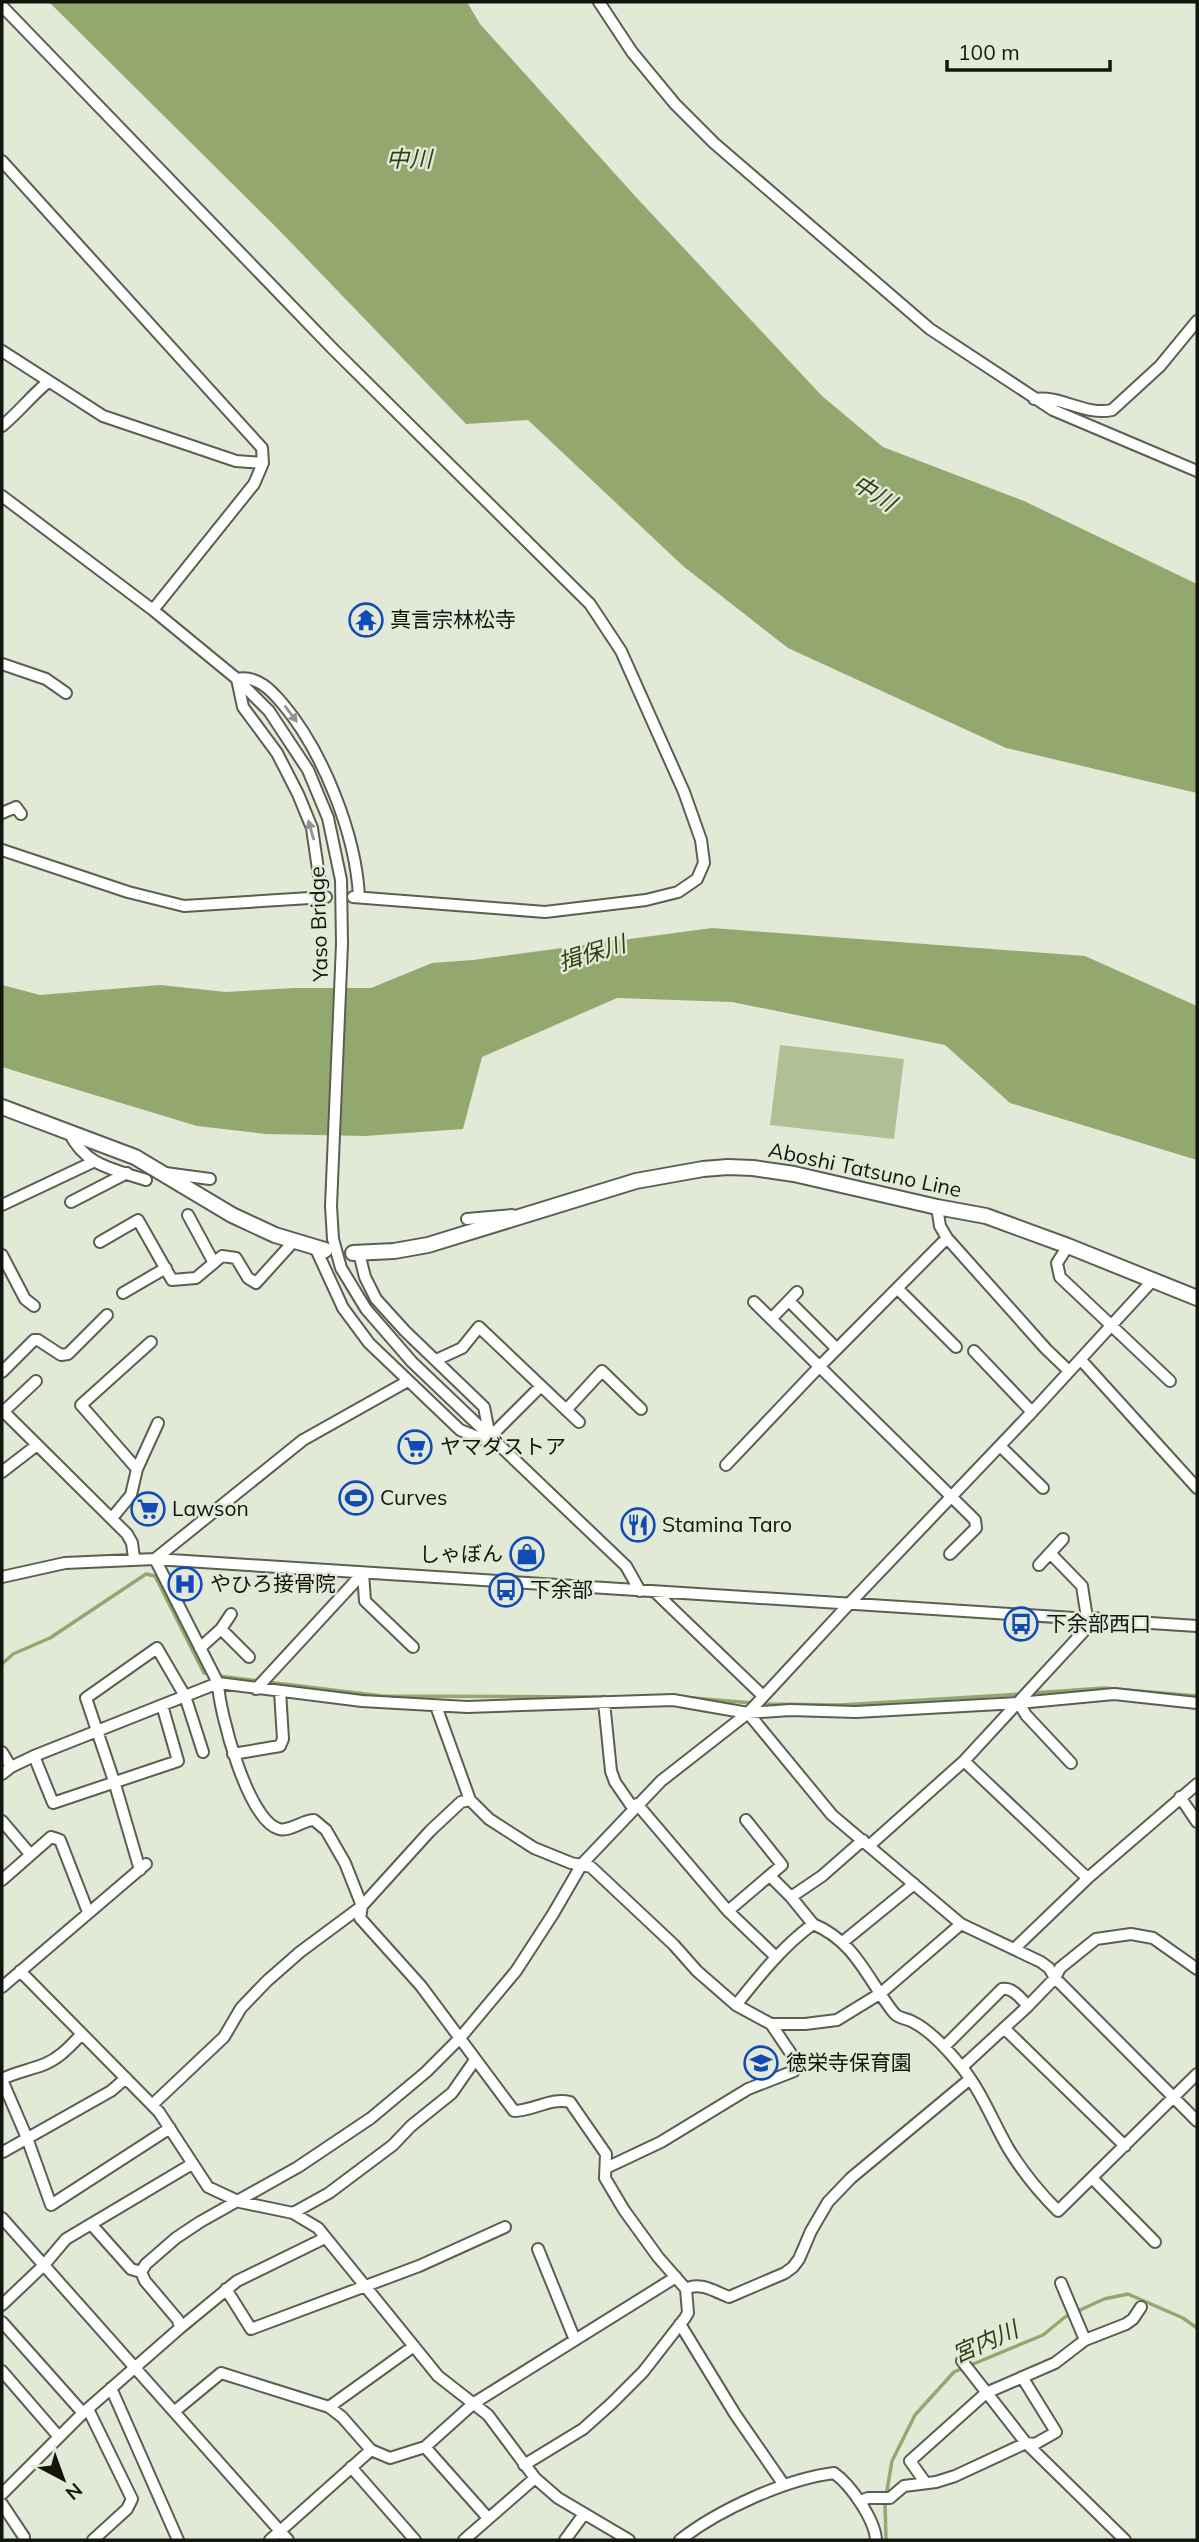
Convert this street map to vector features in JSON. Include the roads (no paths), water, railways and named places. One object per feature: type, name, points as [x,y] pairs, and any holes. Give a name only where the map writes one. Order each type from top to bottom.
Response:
[{"type":"main road","points":[[2,1107],[135,1157],[232,1215],[275,1235],[320,1248]]},
{"type":"main road","name":"Aboshi Tatsuno Line","points":[[356,1253],[394,1251],[428,1245],[636,1181],[728,1167],[794,1174],[937,1208],[986,1216],[1068,1245],[1197,1298]]},
{"type":"street","points":[[599,2],[632,52],[675,104],[744,170],[930,329],[1053,411],[1197,471]]},
{"type":"street","points":[[2,6],[333,349],[590,604],[621,651],[684,792],[701,840],[704,863],[697,879],[678,892],[646,900],[545,912],[356,897],[358,883],[344,821],[307,736],[268,686],[243,678],[237,679],[243,707],[277,753],[312,828],[326,897],[184,906],[128,892],[2,850]]},
{"type":"street","points":[[2,161],[262,448],[263,463],[254,484],[153,610]]},
{"type":"street","points":[[1034,399],[1045,397],[1092,410],[1112,410],[1160,366],[1196,326]]},
{"type":"street","points":[[2,351],[103,415],[236,461],[263,463]]},
{"type":"street","points":[[2,426],[20,412],[31,396],[48,382]]},
{"type":"street","name":"Yaso Bridge","points":[[2,496],[153,610],[237,679],[269,711],[308,770],[328,818],[341,880],[342,944],[331,1206],[333,1239],[341,1268],[359,1299],[412,1362],[626,1566],[640,1591]]},
{"type":"street","points":[[2,664],[46,679],[66,694]]},
{"type":"street","points":[[2,813],[16,807],[21,814]]},
{"type":"street","points":[[69,1132],[75,1144],[93,1162],[146,1180]]},
{"type":"street","points":[[2,1205],[93,1162]]},
{"type":"street","points":[[163,1172],[210,1179]]},
{"type":"street","points":[[71,1202],[127,1173]]},
{"type":"street","points":[[937,1208],[940,1226],[947,1238],[1069,1371]]},
{"type":"street","points":[[467,1219],[535,1213]]},
{"type":"street","points":[[188,1215],[214,1263]]},
{"type":"street","points":[[100,1242],[138,1220],[172,1280],[195,1278],[222,1256],[236,1258],[248,1278],[256,1283],[295,1241]]},
{"type":"street","points":[[726,1465],[947,1238]]},
{"type":"street","points":[[1068,1245],[1057,1263],[1060,1277],[1170,1381]]},
{"type":"street","points":[[320,1248],[342,1308],[369,1343],[460,1430],[482,1439],[491,1437],[541,1386]]},
{"type":"street","points":[[356,1253],[376,1299],[405,1331],[484,1407],[491,1437]]},
{"type":"street","points":[[2,1255],[25,1299],[34,1306]]},
{"type":"street","points":[[123,1293],[166,1268]]},
{"type":"street","points":[[141,2272],[146,2264],[176,2238],[328,2148],[371,2118],[426,2072],[460,2038],[516,1971],[582,1864],[635,1806],[661,1781],[748,1713],[1153,1280]]},
{"type":"street","points":[[898,1289],[956,1346]]},
{"type":"street","points":[[771,1319],[797,1292]]},
{"type":"street","points":[[789,1301],[837,1349]]},
{"type":"street","points":[[754,1302],[975,1520],[976,1528],[950,1554]]},
{"type":"street","points":[[2,1371],[34,1340],[61,1355],[68,1354],[107,1315]]},
{"type":"street","points":[[436,1360],[462,1348],[479,1326],[579,1422]]},
{"type":"street","points":[[138,1469],[81,1405],[151,1342]]},
{"type":"street","points":[[974,1351],[1032,1412]]},
{"type":"street","points":[[1081,1360],[1197,1488]]},
{"type":"street","points":[[566,1410],[602,1371],[641,1409]]},
{"type":"street","points":[[36,1381],[2,1412],[112,1518],[130,1538],[134,1558]]},
{"type":"street","points":[[155,1559],[303,1440],[408,1381]]},
{"type":"street","points":[[112,1518],[131,1495],[138,1469],[158,1423]]},
{"type":"street","points":[[2,1472],[37,1445]]},
{"type":"street","points":[[1000,1446],[1043,1488]]},
{"type":"street","points":[[1040,1565],[1063,1539]]},
{"type":"street","points":[[1051,1553],[1082,1586],[1092,1618]]},
{"type":"street","points":[[2,1577],[65,1563],[134,1558],[1197,1626]]},
{"type":"street","points":[[155,1559],[218,1683],[218,1703],[233,1754],[251,1795],[269,1823],[278,1829],[287,1829],[306,1820],[314,1820],[326,1830],[345,1863],[362,1906],[360,1918],[421,1986],[514,2112],[560,2100],[570,2102],[606,2154],[605,2178],[624,2210],[658,2257],[686,2289],[688,2313],[643,2372],[583,2429],[524,2465]]},
{"type":"street","points":[[363,1573],[365,1601],[413,1647]]},
{"type":"street","points":[[256,1689],[363,1573]]},
{"type":"street","points":[[656,1592],[763,1696]]},
{"type":"street","points":[[200,1648],[221,1629],[231,1614]]},
{"type":"street","points":[[791,1897],[867,1843],[964,1761],[1021,1701],[1092,1618]]},
{"type":"street","points":[[221,1629],[249,1657]]},
{"type":"street","points":[[2,1987],[143,1867],[86,1698],[157,1648],[185,1696],[203,1752]]},
{"type":"street","points":[[2,1774],[11,1766],[34,1756],[218,1683],[362,1701],[436,1706],[673,1700],[748,1713],[790,1710],[856,1712],[1115,1694],[1197,1703]]},
{"type":"street","points":[[233,1754],[280,1746],[283,1739],[281,1691]]},
{"type":"street","points":[[1021,1701],[1026,1715],[1071,1763]]},
{"type":"street","points":[[604,1702],[611,1771],[615,1782],[728,1911],[775,1956]]},
{"type":"street","points":[[34,1756],[53,1802],[178,1761],[162,1705]]},
{"type":"street","points":[[436,1706],[470,1800],[489,1819],[534,1848],[571,1863],[591,1867],[674,1945],[697,1971],[736,2005],[771,2024],[797,2064],[794,2071],[765,2081],[661,2142],[606,2168]]},
{"type":"street","points":[[748,1713],[832,1815],[961,1924],[1049,1968],[1055,1978],[1197,2121]]},
{"type":"street","points":[[2,1752],[11,1766]]},
{"type":"street","points":[[964,1761],[1089,1878]]},
{"type":"street","points":[[1014,1949],[1089,1878],[1197,1784]]},
{"type":"street","points":[[1180,1797],[1197,1822]]},
{"type":"street","points":[[152,2105],[224,2037],[241,2008],[267,1981],[300,1952],[362,1906],[430,1830],[461,1802],[470,1800]]},
{"type":"street","points":[[728,1911],[782,1866],[746,1820]]},
{"type":"street","points":[[2,1821],[30,1854]]},
{"type":"street","points":[[2,1880],[51,1837],[60,1840],[88,1912]]},
{"type":"street","points":[[770,1876],[813,1924],[844,1941],[897,2017],[913,2022],[944,2046],[984,2099],[1007,2147],[1023,2171],[1058,2211],[1197,2074]]},
{"type":"street","points":[[844,1941],[914,1884]]},
{"type":"street","points":[[736,2005],[775,1956],[813,1924]]},
{"type":"street","points":[[771,2024],[837,2020],[881,1993],[961,1924]]},
{"type":"street","points":[[962,2067],[1028,2006],[1055,1978],[1060,1968],[1096,1939],[1131,1934],[1153,1938],[1197,1969]]},
{"type":"street","points":[[20,1971],[152,2105],[208,2188],[240,2202],[293,2213],[318,2228],[438,2376],[488,2415],[535,2478],[558,2498],[629,2540]]},
{"type":"street","points":[[944,2046],[1002,1989],[1013,1991],[1028,2006]]},
{"type":"street","points":[[1004,2028],[1125,2146]]},
{"type":"street","points":[[81,2035],[62,2055],[48,2063],[17,2071],[2,2080],[27,2138],[51,2205],[170,2128]]},
{"type":"street","points":[[293,2213],[329,2193],[393,2145],[411,2126],[452,2093],[475,2060]]},
{"type":"street","points":[[3,2152],[111,2091],[126,2078]]},
{"type":"street","points":[[686,2289],[692,2285],[699,2286],[729,2297],[785,2273],[799,2259],[828,2202],[851,2178],[970,2079]]},
{"type":"street","points":[[2,2305],[44,2265],[66,2239],[192,2164]]},
{"type":"street","points":[[1092,2178],[1155,2242]]},
{"type":"street","points":[[2,2218],[284,2536]]},
{"type":"street","points":[[91,2224],[131,2269],[141,2272],[145,2281],[178,2320],[180,2328]]},
{"type":"street","points":[[226,2289],[251,2329],[419,2266],[505,2227]]},
{"type":"street","points":[[2,2494],[85,2411],[237,2280],[325,2238]]},
{"type":"street","points":[[538,2249],[575,2340]]},
{"type":"street","points":[[175,2411],[221,2373],[329,2407],[342,2417],[371,2450],[390,2458],[425,2447],[474,2403],[676,2277]]},
{"type":"street","points":[[1061,2283],[1085,2340]]},
{"type":"street","points":[[925,2482],[910,2461],[986,2393],[1055,2363],[1085,2340],[1126,2324],[1141,2307]]},
{"type":"street","points":[[2,2322],[85,2411],[132,2499],[127,2509],[104,2535],[93,2540]]},
{"type":"street","points":[[680,2324],[715,2383],[784,2485]]},
{"type":"street","points":[[329,2407],[414,2346]]},
{"type":"street","points":[[965,2366],[1026,2443],[1125,2540]]},
{"type":"street","points":[[2,2371],[59,2437]]},
{"type":"street","points":[[860,2501],[886,2498],[905,2486],[955,2476],[1026,2443],[1035,2444],[1056,2432],[1022,2377]]},
{"type":"street","points":[[111,2388],[178,2540]]},
{"type":"street","points":[[425,2447],[488,2518]]},
{"type":"street","points":[[270,2540],[284,2536],[371,2450]]},
{"type":"street","points":[[351,2468],[415,2540]]},
{"type":"street","points":[[680,2540],[702,2523],[784,2485],[834,2473],[860,2501],[876,2537],[864,2540]]},
{"type":"street","points":[[464,2540],[535,2478]]},
{"type":"street","points":[[2,2504],[24,2537]]},
{"type":"street","points":[[565,2540],[584,2514]]},
{"type":"water","name":"中川","points":[[49,2],[467,2],[480,24],[635,196],[822,396],[883,447],[1024,501],[1197,584],[1197,793],[1006,748],[788,648],[683,566],[528,420],[466,424],[278,229]]},
{"type":"water","name":"揖保川","points":[[712,928],[1085,956],[1197,1006],[1197,1160],[1010,1103],[945,1045],[732,1002],[617,998],[482,1057],[463,1129],[365,1136],[266,1134],[197,1126],[2,1067],[2,985],[40,995],[160,985],[226,992],[294,988],[371,988],[432,963],[473,960]]},
{"type":"waterway","points":[[2,1664],[13,1654],[50,1638],[146,1574],[155,1576],[204,1673],[211,1674]]},
{"type":"waterway","points":[[218,1676],[259,1681]]},
{"type":"waterway","points":[[267,1682],[382,1696],[605,1697]]},
{"type":"waterway","points":[[1032,1693],[1104,1688],[1197,1696]]},
{"type":"waterway","points":[[759,1704],[840,1705],[1021,1694]]},
{"type":"waterway","points":[[693,1698],[752,1703]]},
{"type":"waterway","name":"宮内川","points":[[886,2540],[885,2502],[892,2461],[915,2415],[954,2372],[1043,2335],[1065,2317],[1104,2299],[1128,2294],[1183,2318],[1197,2328]]},
{"type":"place","name":"真言宗林松寺","points":[[366,620]]},
{"type":"place","name":"ヤマダストア","points":[[415,1447]]},
{"type":"place","name":"Curves","points":[[356,1498]]},
{"type":"place","name":"Lawson","points":[[148,1509]]},
{"type":"place","name":"Stamina Taro","points":[[638,1525]]},
{"type":"place","name":"しゃぼん","points":[[527,1554]]},
{"type":"place","name":"やひろ接骨院","points":[[185,1584]]},
{"type":"place","name":"下余部","points":[[506,1590]]},
{"type":"place","name":"下余部西口","points":[[1021,1624]]},
{"type":"place","name":"徳栄寺保育園","points":[[761,2063]]}]
